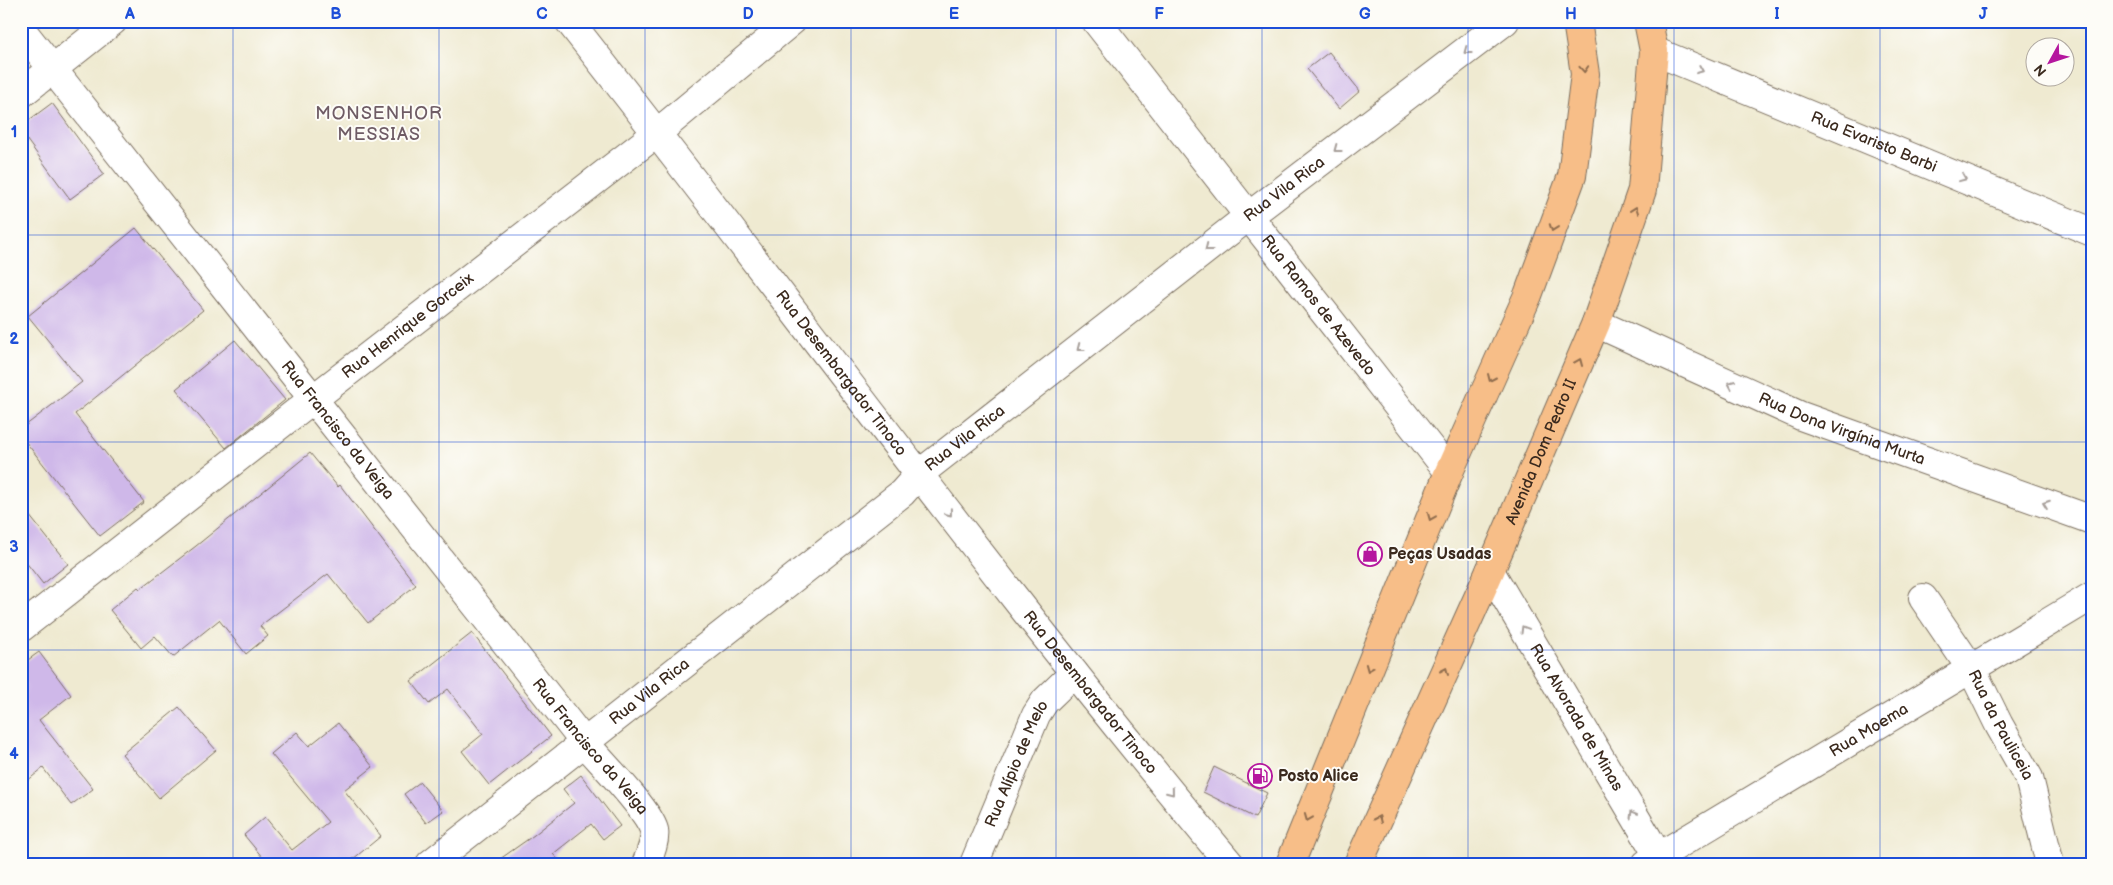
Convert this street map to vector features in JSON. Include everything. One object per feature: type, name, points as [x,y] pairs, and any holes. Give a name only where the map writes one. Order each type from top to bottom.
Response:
[{"type":"main road","points":[[1290,864],[1449,472],[1528,295],[1572,176],[1585,74],[1578,21]]},
{"type":"main road","name":"Avenida Dom Pedro II","points":[[1358,864],[1490,571],[1596,323],[1642,190],[1654,51],[1648,21]]},
{"type":"street","points":[[21,94],[113,21]]},
{"type":"street","name":"Rua Desembargador Tinoco","points":[[569,21],[1074,673],[1230,864]]},
{"type":"street","name":"Rua Henrique Gorceix","points":[[21,628],[657,133],[792,21]]},
{"type":"street","name":"Rua Ramos de Azevedo","points":[[1096,21],[1449,472]]},
{"type":"street","name":"Rua Vila Rica","points":[[430,864],[902,493],[919,474],[1249,216],[1505,21]]},
{"type":"street","name":"Rua Francisco da Veiga","points":[[21,29],[584,742],[644,811],[654,831],[650,855],[646,864]]},
{"type":"street","name":"Rua Evaristo Barbi","points":[[1654,51],[2092,232]]},
{"type":"street","name":"Rua Dona Virgínia Murta","points":[[1596,323],[1801,416],[2092,520]]},
{"type":"street","name":"Rua Alvorada de Minas","points":[[1490,571],[1656,861]]},
{"type":"street","name":"Rua Moema","points":[[1656,861],[2092,596]]},
{"type":"street","name":"Rua da Pauliceia","points":[[1923,598],[1972,670],[1999,725],[2029,778],[2050,864]]},
{"type":"street","name":"Rua Alípio de Melo","points":[[974,864],[1036,715],[1045,700],[1074,673]]},
{"type":"building","points":[[1329,52],[1360,91],[1339,109],[1307,69]]},
{"type":"building","points":[[52,103],[104,174],[70,199],[21,132],[21,126]]},
{"type":"building","points":[[136,228],[203,310],[75,414],[144,502],[100,536],[21,436],[21,429],[82,382],[28,316]]},
{"type":"building","points":[[235,340],[285,400],[226,448],[176,389]]},
{"type":"building","points":[[310,453],[338,487],[340,485],[416,585],[368,623],[328,574],[260,626],[268,636],[246,654],[219,620],[173,657],[155,636],[141,648],[110,610],[138,587],[140,589],[196,546]]},
{"type":"building","points":[[21,505],[68,564],[43,584],[21,556]]},
{"type":"building","points":[[472,633],[551,736],[489,785],[462,751],[483,734],[448,689],[429,704],[411,681]]},
{"type":"building","points":[[39,652],[71,695],[39,720],[93,789],[71,805],[43,768],[21,786],[21,665]]},
{"type":"building","points":[[179,707],[216,750],[159,798],[122,754]]},
{"type":"building","points":[[338,723],[373,767],[344,790],[381,836],[347,864],[268,864],[244,835],[265,817],[292,850],[328,822],[271,754],[297,732],[309,746]]},
{"type":"building","points":[[1214,767],[1267,793],[1255,818],[1203,792]]},
{"type":"building","points":[[581,775],[620,826],[603,839],[591,824],[553,854],[562,864],[493,864],[574,803],[563,789]]},
{"type":"building","points":[[420,782],[443,811],[426,823],[404,794]]},
{"type":"place","name":"Peças Usadas","points":[[1370,554]]},
{"type":"place","name":"Posto Alice","points":[[1260,776]]},
{"type":"district","name":"MONSENHOR MESSIAS","points":[[379,123]]}]
